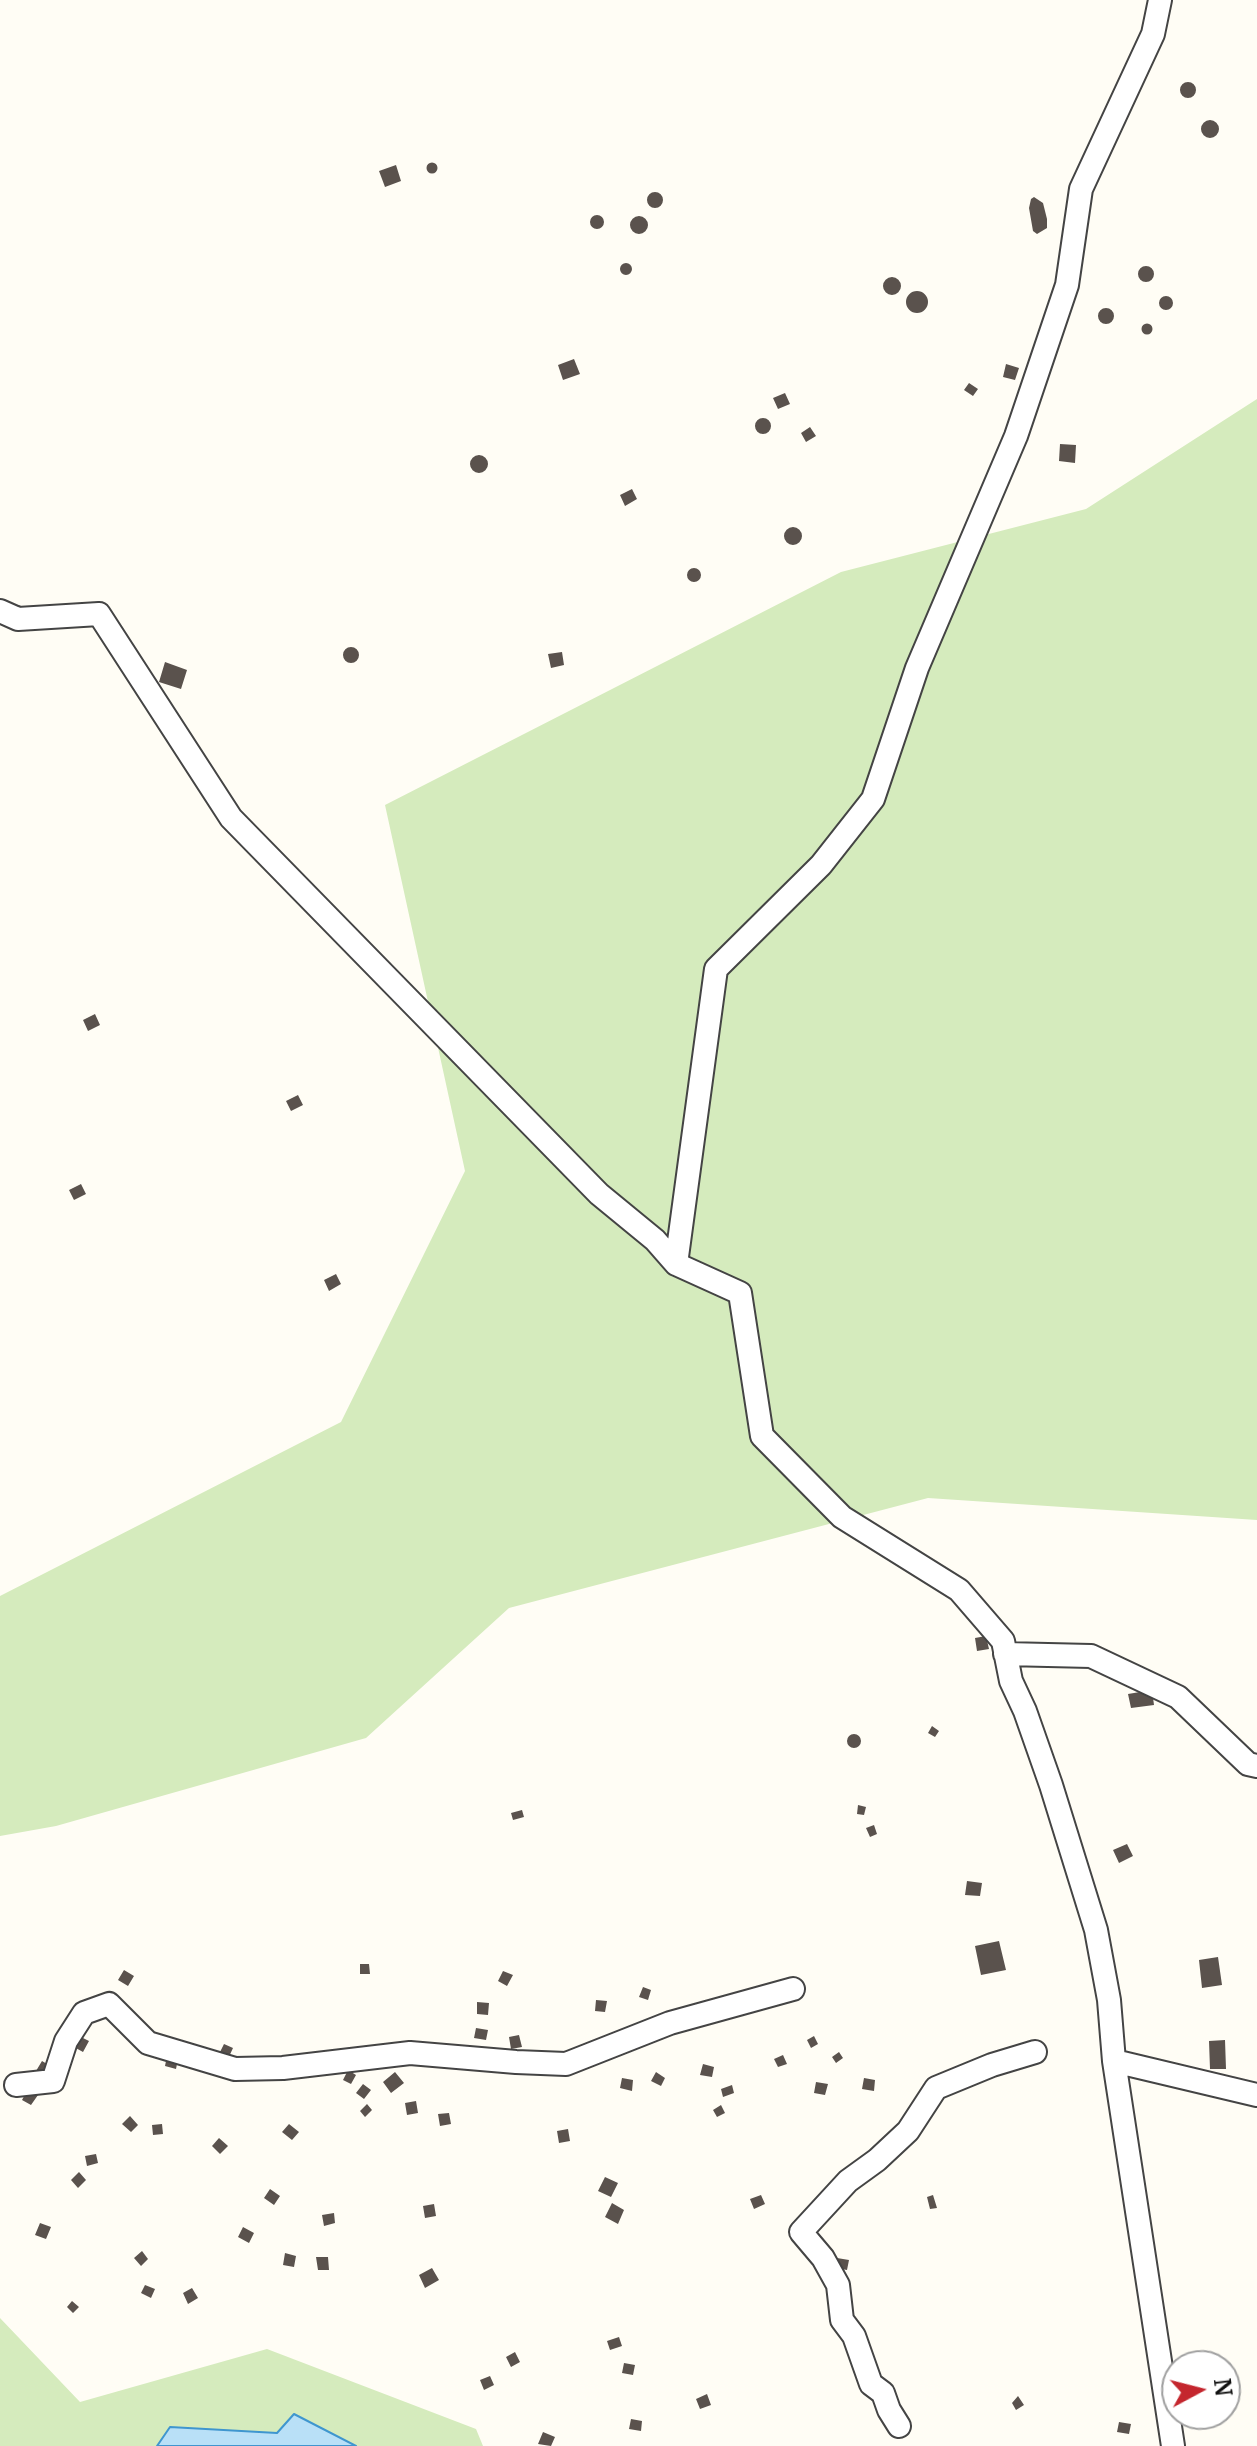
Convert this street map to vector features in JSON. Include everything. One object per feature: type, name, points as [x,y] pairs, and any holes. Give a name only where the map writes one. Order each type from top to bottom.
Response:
[{"type":"street","points":[[676,1264],[716,969],[821,865],[873,799],[917,668],[1016,436],[1067,285],[1081,189],[1153,34],[1160,0]]},
{"type":"street","points":[[0,611],[18,619],[99,614],[231,818],[599,1194],[655,1240],[676,1264],[740,1293],[762,1436],[842,1517],[959,1590],[1003,1641],[1011,1681],[1025,1711],[1066,1829],[1096,1930],[1109,2000],[1114,2061],[1173,2446]]},
{"type":"street","points":[[1005,1654],[1091,1656],[1178,1697],[1248,1764],[1257,1766]]},
{"type":"street","points":[[16,2085],[53,2081],[66,2041],[84,2013],[109,2004],[148,2043],[235,2069],[283,2068],[410,2053],[566,2064],[670,2023],[793,1989]]},
{"type":"street","points":[[899,2426],[883,2393],[871,2384],[854,2336],[842,2320],[838,2285],[823,2258],[801,2232],[848,2181],[877,2160],[908,2131],[936,2088],[992,2065],[1035,2052]]},
{"type":"street","points":[[1114,2061],[1257,2095]]},
{"type":"green space","points":[[1257,399],[1257,1520],[928,1498],[509,1608],[366,1738],[56,1826],[0,1836],[0,1596],[341,1422],[465,1171],[385,805],[841,572],[1086,509]]},
{"type":"green space","points":[[0,2318],[80,2402],[267,2349],[476,2429],[483,2446],[356,2446],[294,2414],[277,2433],[170,2427],[157,2446],[0,2446]]},
{"type":"water","points":[[294,2414],[356,2446],[157,2446],[170,2427],[277,2433]]},
{"type":"building","points":[[1188,82],[1194,84],[1194,96],[1188,98],[1182,96],[1180,90],[1182,84]]},
{"type":"building","points":[[1206,120],[1214,120],[1219,129],[1217,136],[1206,138],[1201,133],[1201,125]]},
{"type":"building","points":[[432,163],[437,168],[432,173],[427,168]]},
{"type":"building","points":[[396,165],[401,181],[385,187],[379,171]]},
{"type":"building","points":[[655,192],[661,194],[661,206],[655,208],[649,206],[647,200],[649,194]]},
{"type":"building","points":[[1034,197],[1043,203],[1047,219],[1047,228],[1037,234],[1033,231],[1029,208]]},
{"type":"building","points":[[597,215],[604,222],[597,229],[590,222]]},
{"type":"building","points":[[639,216],[648,225],[639,234],[630,225]]},
{"type":"building","points":[[621,264],[631,264],[631,274],[621,274]]},
{"type":"building","points":[[1146,266],[1152,268],[1152,280],[1146,282],[1140,280],[1138,274],[1140,268]]},
{"type":"building","points":[[892,277],[901,286],[892,295],[883,286]]},
{"type":"building","points":[[913,291],[921,291],[928,302],[921,313],[913,313],[906,306],[906,298]]},
{"type":"building","points":[[1166,296],[1173,303],[1166,310],[1159,303]]},
{"type":"building","points":[[1103,308],[1109,308],[1114,316],[1112,322],[1103,324],[1098,319],[1098,313]]},
{"type":"building","points":[[1147,323],[1153,329],[1147,335],[1141,329]]},
{"type":"building","points":[[574,359],[580,374],[563,380],[558,365]]},
{"type":"building","points":[[1006,364],[1019,368],[1015,380],[1003,377]]},
{"type":"building","points":[[969,383],[978,389],[973,396],[964,390]]},
{"type":"building","points":[[785,393],[790,404],[778,409],[773,398]]},
{"type":"building","points":[[763,418],[771,426],[763,434],[755,426]]},
{"type":"building","points":[[810,427],[816,436],[806,442],[801,433]]},
{"type":"building","points":[[1060,444],[1076,445],[1075,463],[1059,461]]},
{"type":"building","points":[[479,455],[488,464],[479,473],[470,464]]},
{"type":"building","points":[[632,489],[637,499],[625,506],[620,495]]},
{"type":"building","points":[[793,527],[802,536],[793,545],[784,536]]},
{"type":"building","points":[[694,568],[701,575],[694,582],[687,575]]},
{"type":"building","points":[[351,647],[359,655],[351,663],[343,655]]},
{"type":"building","points":[[562,652],[564,665],[551,668],[548,654]]},
{"type":"building","points":[[165,662],[187,670],[181,689],[159,682]]},
{"type":"building","points":[[95,1014],[100,1025],[88,1031],[83,1020]]},
{"type":"building","points":[[298,1095],[303,1105],[291,1111],[286,1101]]},
{"type":"building","points":[[81,1184],[86,1194],[74,1200],[69,1190]]},
{"type":"building","points":[[336,1274],[341,1284],[329,1291],[324,1280]]},
{"type":"building","points":[[986,1636],[989,1649],[977,1651],[975,1638]]},
{"type":"building","points":[[1152,1690],[1154,1705],[1131,1708],[1128,1694]]},
{"type":"building","points":[[932,1726],[939,1731],[935,1737],[928,1733]]},
{"type":"building","points":[[854,1734],[861,1741],[854,1748],[847,1741]]},
{"type":"building","points":[[858,1805],[866,1807],[864,1815],[857,1814]]},
{"type":"building","points":[[522,1810],[524,1817],[513,1820],[511,1813]]},
{"type":"building","points":[[874,1825],[877,1834],[870,1837],[866,1828]]},
{"type":"building","points":[[1127,1844],[1133,1856],[1119,1863],[1113,1850]]},
{"type":"building","points":[[967,1881],[982,1883],[980,1896],[965,1895]]},
{"type":"building","points":[[999,1941],[1006,1970],[981,1975],[975,1946]]},
{"type":"building","points":[[1218,1957],[1222,1985],[1202,1988],[1199,1960]]},
{"type":"building","points":[[360,1964],[369,1964],[370,1974],[360,1974]]},
{"type":"building","points":[[124,1970],[134,1976],[128,1986],[118,1980]]},
{"type":"building","points":[[503,1971],[513,1975],[507,1986],[498,1981]]},
{"type":"building","points":[[643,1987],[651,1990],[648,2000],[639,1997]]},
{"type":"building","points":[[596,2000],[607,2001],[605,2012],[595,2011]]},
{"type":"building","points":[[477,2002],[489,2003],[488,2015],[477,2014]]},
{"type":"building","points":[[476,2028],[488,2030],[486,2040],[474,2038]]},
{"type":"building","points":[[519,2035],[522,2047],[511,2049],[509,2037]]},
{"type":"building","points":[[79,2036],[89,2041],[83,2052],[74,2047]]},
{"type":"building","points":[[814,2036],[818,2044],[811,2048],[807,2040]]},
{"type":"building","points":[[1225,2040],[1226,2069],[1210,2069],[1209,2041]]},
{"type":"building","points":[[224,2044],[233,2048],[227,2061],[218,2056]]},
{"type":"building","points":[[839,2052],[843,2058],[836,2063],[832,2057]]},
{"type":"building","points":[[783,2055],[787,2064],[778,2067],[774,2059]]},
{"type":"building","points":[[167,2056],[178,2059],[176,2069],[165,2066]]},
{"type":"building","points":[[42,2061],[52,2067],[45,2077],[36,2071]]},
{"type":"building","points":[[703,2064],[714,2067],[712,2077],[700,2075]]},
{"type":"building","points":[[348,2070],[356,2075],[351,2084],[343,2080]]},
{"type":"building","points":[[395,2072],[404,2083],[391,2093],[383,2082]]},
{"type":"building","points":[[656,2072],[665,2078],[661,2086],[651,2081]]},
{"type":"building","points":[[622,2078],[633,2080],[632,2091],[620,2088]]},
{"type":"building","points":[[864,2078],[875,2080],[874,2091],[862,2089]]},
{"type":"building","points":[[816,2082],[828,2084],[825,2095],[814,2093]]},
{"type":"building","points":[[363,2084],[371,2090],[364,2099],[356,2093]]},
{"type":"building","points":[[732,2085],[734,2093],[723,2097],[721,2089]]},
{"type":"building","points":[[28,2089],[38,2095],[31,2105],[22,2100]]},
{"type":"building","points":[[416,2101],[418,2113],[407,2115],[405,2103]]},
{"type":"building","points":[[367,2104],[372,2110],[365,2117],[360,2111]]},
{"type":"building","points":[[721,2105],[725,2113],[717,2117],[713,2110]]},
{"type":"building","points":[[449,2113],[451,2124],[440,2126],[438,2114]]},
{"type":"building","points":[[130,2116],[138,2125],[131,2132],[122,2124]]},
{"type":"building","points":[[162,2124],[163,2134],[153,2135],[152,2125]]},
{"type":"building","points":[[289,2124],[299,2132],[292,2140],[282,2132]]},
{"type":"building","points":[[568,2129],[570,2141],[559,2143],[557,2131]]},
{"type":"building","points":[[219,2138],[228,2146],[220,2154],[212,2146]]},
{"type":"building","points":[[96,2154],[98,2163],[87,2166],[85,2156]]},
{"type":"building","points":[[79,2172],[86,2180],[78,2188],[71,2180]]},
{"type":"building","points":[[605,2177],[618,2183],[611,2197],[598,2191]]},
{"type":"building","points":[[270,2189],[280,2196],[274,2205],[264,2198]]},
{"type":"building","points":[[761,2195],[765,2204],[754,2209],[750,2199]]},
{"type":"building","points":[[933,2195],[937,2208],[930,2209],[927,2197]]},
{"type":"building","points":[[612,2203],[624,2210],[618,2224],[605,2217]]},
{"type":"building","points":[[434,2204],[436,2216],[425,2218],[423,2206]]},
{"type":"building","points":[[334,2213],[335,2223],[324,2226],[322,2215]]},
{"type":"building","points":[[40,2223],[51,2227],[46,2239],[35,2235]]},
{"type":"building","points":[[243,2227],[254,2233],[249,2243],[238,2237]]},
{"type":"building","points":[[142,2251],[148,2259],[141,2266],[134,2258]]},
{"type":"building","points":[[285,2253],[296,2256],[294,2267],[283,2265]]},
{"type":"building","points":[[316,2257],[328,2257],[329,2270],[318,2270]]},
{"type":"building","points":[[837,2258],[849,2260],[847,2270],[836,2268]]},
{"type":"building","points":[[432,2268],[439,2280],[425,2288],[419,2275]]},
{"type":"building","points":[[145,2285],[155,2289],[151,2298],[141,2293]]},
{"type":"building","points":[[192,2288],[198,2298],[188,2304],[183,2293]]},
{"type":"building","points":[[72,2301],[79,2307],[73,2313],[67,2307]]},
{"type":"building","points":[[619,2337],[622,2346],[610,2350],[607,2341]]},
{"type":"building","points":[[515,2352],[520,2362],[511,2367],[506,2357]]},
{"type":"building","points":[[624,2363],[635,2365],[633,2375],[622,2373]]},
{"type":"building","points":[[490,2376],[494,2385],[484,2390],[480,2380]]},
{"type":"building","points":[[707,2394],[711,2405],[700,2409],[696,2399]]},
{"type":"building","points":[[1018,2396],[1024,2405],[1016,2410],[1012,2403]]},
{"type":"building","points":[[631,2419],[642,2421],[641,2431],[629,2429]]},
{"type":"building","points":[[1119,2422],[1131,2424],[1129,2434],[1117,2432]]},
{"type":"building","points":[[543,2432],[555,2437],[551,2446],[538,2444]]}]
